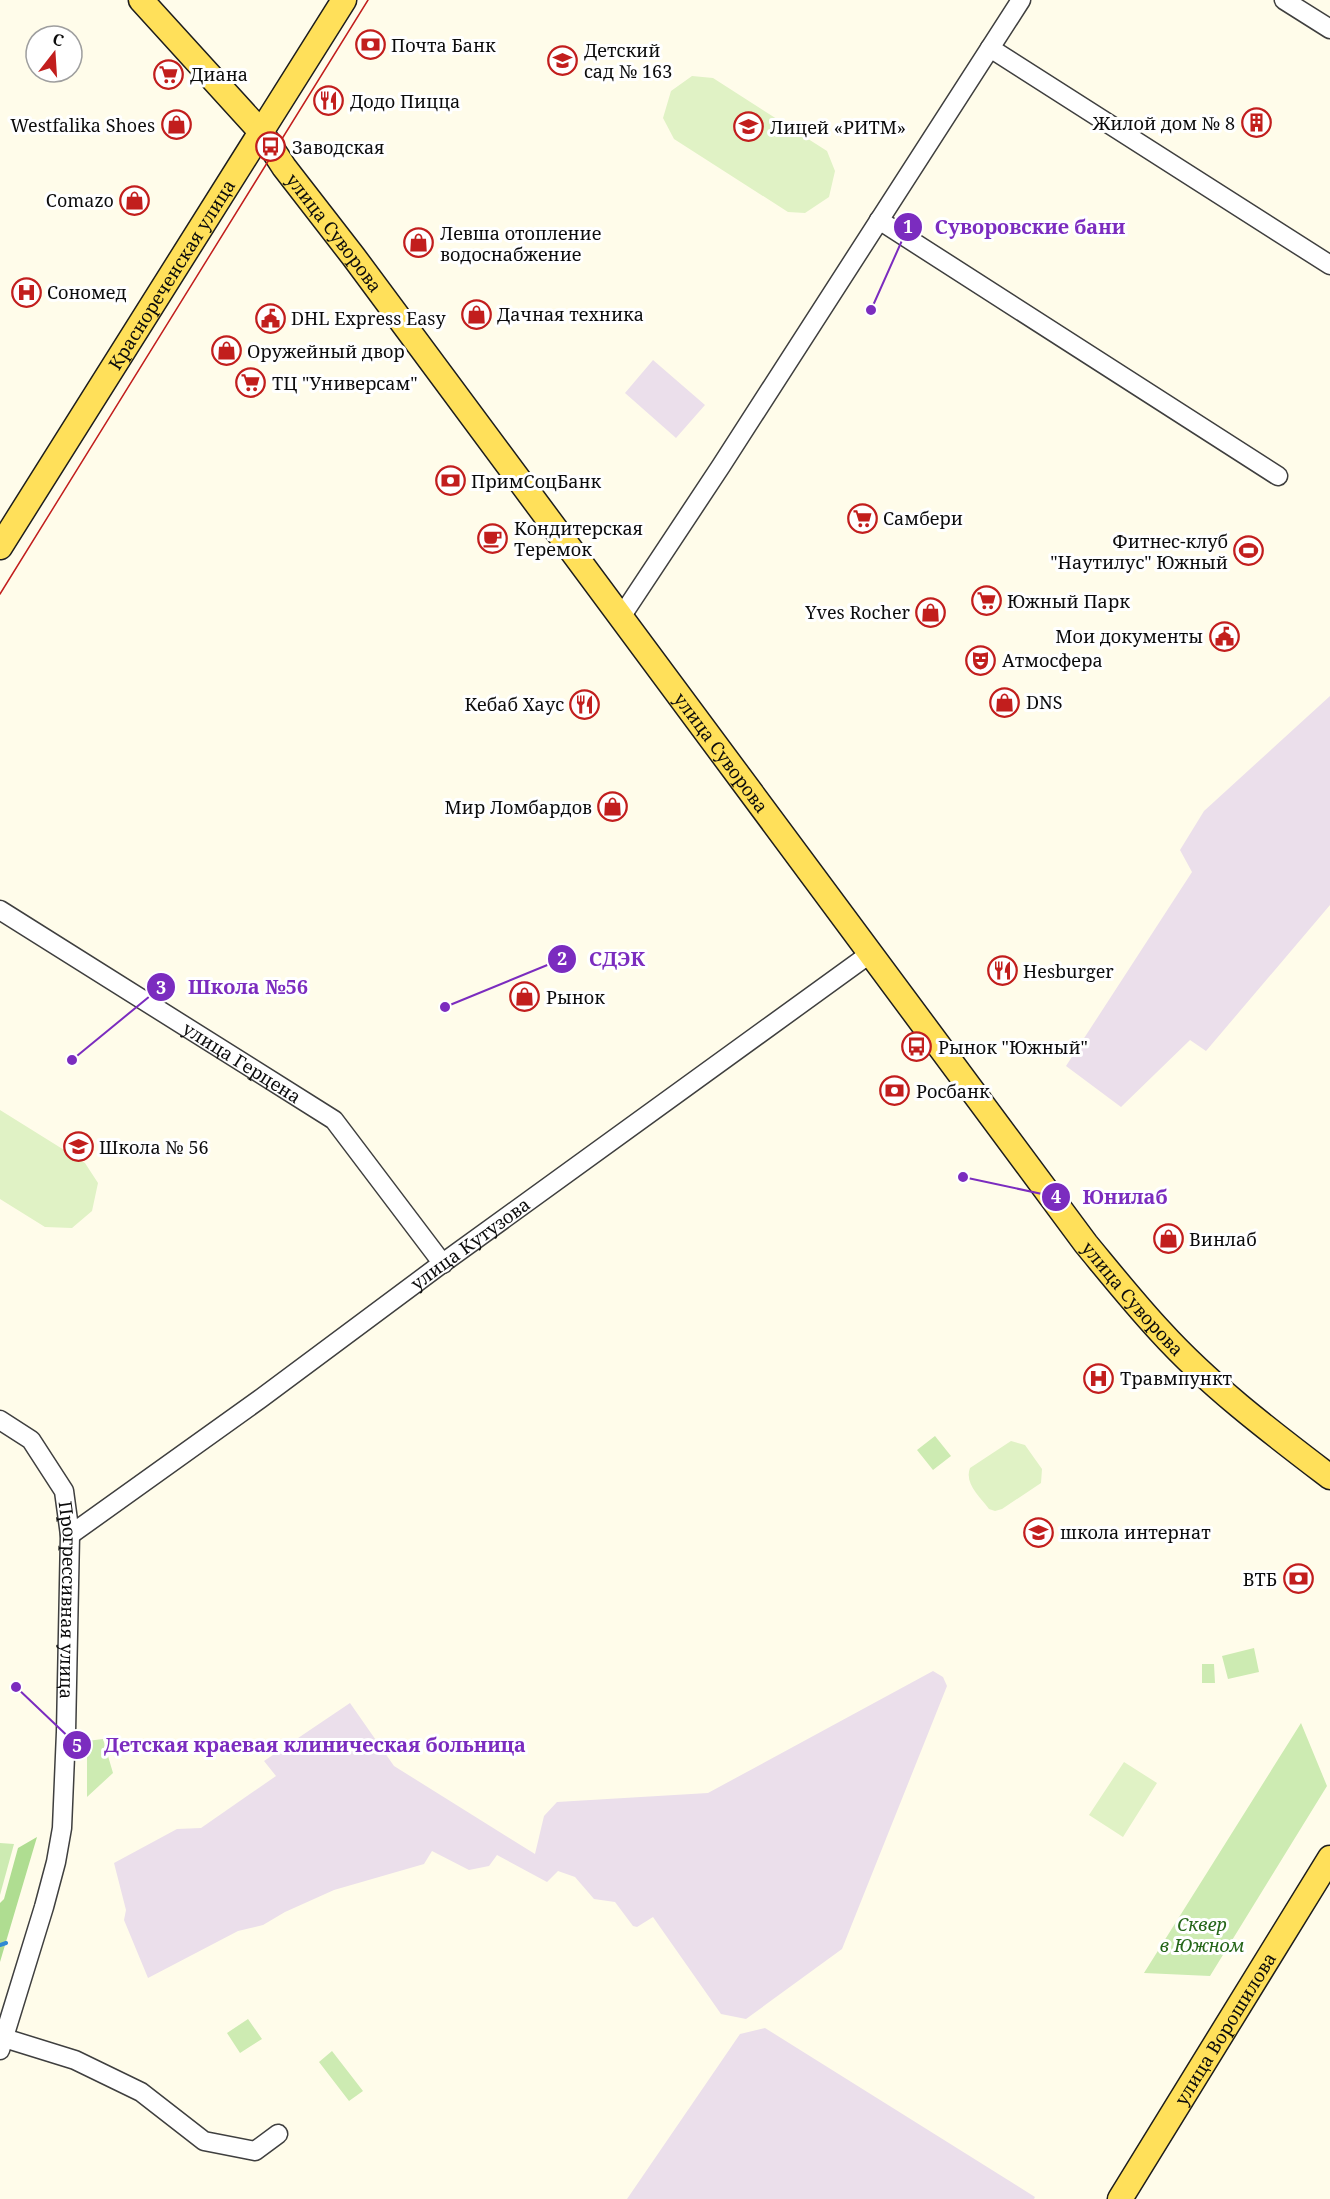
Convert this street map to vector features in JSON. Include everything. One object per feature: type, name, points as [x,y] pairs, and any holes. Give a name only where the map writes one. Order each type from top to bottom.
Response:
[{"type":"main road","name":"улица Суворова","points":[[141,0],[262,133],[284,167],[1086,1244],[1160,1332],[1270,1431],[1330,1477]]},
{"type":"main road","name":"Краснореченская улица","points":[[0,547],[344,0]]},
{"type":"main road","name":"улица Ворошилова","points":[[1120,2199],[1330,1858]]},
{"type":"street","points":[[621,617],[722,466],[1021,0]]},
{"type":"street","points":[[1284,0],[1330,29]]},
{"type":"street","points":[[990,48],[1330,265]]},
{"type":"street","points":[[879,220],[1278,476]]},
{"type":"street","name":"улица Герцена","points":[[0,910],[334,1120],[443,1264]]},
{"type":"street","name":"улица Кутузова","points":[[70,1535],[871,953]]},
{"type":"street","name":"Прогрессивная улица","points":[[0,1420],[31,1440],[64,1491],[70,1535],[62,1828],[47,1896],[2,2044]]},
{"type":"street","points":[[2,2044],[75,2060],[141,2092],[204,2141],[255,2151],[278,2134]]},
{"type":"shaded area","points":[[653,360],[705,405],[676,438],[625,393]]},
{"type":"shaded area","points":[[1330,696],[1330,905],[1206,1051],[1190,1040],[1121,1107],[1066,1066],[1192,872],[1180,850],[1204,811]]},
{"type":"shaded area","points":[[933,1671],[943,1677],[947,1686],[842,1949],[746,2019],[721,2014],[653,1917],[637,1927],[633,1926],[615,1902],[594,1899],[575,1877],[558,1871],[547,1882],[497,1855],[489,1866],[469,1870],[432,1851],[424,1864],[334,1890],[285,1912],[263,1925],[238,1931],[148,1978],[124,1920],[126,1910],[114,1863],[177,1829],[201,1828],[276,1776],[264,1761],[350,1703],[394,1766],[535,1854],[544,1816],[557,1802],[708,1793]]},
{"type":"shaded area","points":[[765,2028],[1035,2197],[1034,2199],[627,2199],[740,2034]]},
{"type":"green space","points":[[692,76],[713,78],[827,151],[835,171],[829,197],[805,213],[788,212],[674,139],[663,118],[671,91]]},
{"type":"green space","points":[[0,1110],[85,1163],[98,1183],[92,1211],[72,1228],[45,1227],[0,1199]]},
{"type":"green space","points":[[935,1436],[951,1456],[933,1470],[917,1450]]},
{"type":"green space","points":[[1011,1441],[1025,1445],[1042,1469],[1041,1483],[1002,1509],[995,1511],[989,1509],[974,1490],[969,1479],[970,1468]]},
{"type":"green space","points":[[1254,1648],[1259,1672],[1228,1679],[1222,1656]]},
{"type":"green space","points":[[1202,1664],[1214,1664],[1215,1683],[1202,1683]]},
{"type":"green space","name":"Сквер в Южном","points":[[1301,1723],[1327,1786],[1210,1976],[1144,1973]]},
{"type":"green space","points":[[103,1739],[113,1773],[87,1797],[87,1741]]},
{"type":"green space","points":[[1124,1762],[1157,1783],[1123,1837],[1089,1815]]},
{"type":"green space","points":[[37,1837],[0,1962],[0,1903],[4,1899],[18,1848]]},
{"type":"green space","points":[[0,1843],[14,1844],[0,1895]]},
{"type":"green space","points":[[248,2019],[262,2039],[240,2053],[227,2033]]},
{"type":"green space","points":[[332,2051],[363,2091],[349,2101],[319,2062]]},
{"type":"waterway","points":[[0,1945],[6,1943]]},
{"type":"tram line","points":[[0,594],[368,0]]},
{"type":"place","name":"Почта Банк","points":[[370,45]]},
{"type":"place","name":"Детский сад № 163","points":[[563,60]]},
{"type":"place","name":"Диана","points":[[169,74]]},
{"type":"place","name":"Додо Пицца","points":[[329,101]]},
{"type":"place","name":"Жилой дом № 8","points":[[1256,123]]},
{"type":"place","name":"Westfalika Shoes","points":[[176,125]]},
{"type":"place","name":"Лицей «РИТМ»","points":[[749,127]]},
{"type":"place","name":"Заводская","points":[[271,147]]},
{"type":"place","name":"Comazo","points":[[135,200]]},
{"type":"place","name":"Левша отопление водоснабжение","points":[[419,243]]},
{"type":"place","name":"Сономед","points":[[26,292]]},
{"type":"place","name":"Суворовские бани","points":[[871,310]]},
{"type":"place","name":"Дачная техника","points":[[476,314]]},
{"type":"place","name":"DHL Express Easy","points":[[270,318]]},
{"type":"place","name":"Оружейный двор","points":[[226,351]]},
{"type":"place","name":"ТЦ \"Универсам\"","points":[[251,383]]},
{"type":"place","name":"ПримСоцБанк","points":[[450,481]]},
{"type":"place","name":"Самбери","points":[[862,518]]},
{"type":"place","name":"Кондитерская Теремок","points":[[493,538]]},
{"type":"place","name":"Фитнес-клуб \"Наутилус\" Южный","points":[[1249,551]]},
{"type":"place","name":"Южный Парк","points":[[986,601]]},
{"type":"place","name":"Yves Rocher","points":[[931,612]]},
{"type":"place","name":"Мои документы","points":[[1224,636]]},
{"type":"place","name":"Атмосфера","points":[[981,660]]},
{"type":"place","name":"DNS","points":[[1005,702]]},
{"type":"place","name":"Кебаб Хаус","points":[[585,704]]},
{"type":"place","name":"Мир Ломбардов","points":[[613,807]]},
{"type":"place","name":"Hesburger","points":[[1002,971]]},
{"type":"place","name":"Рынок","points":[[525,997]]},
{"type":"place","name":"СДЭК","points":[[445,1007]]},
{"type":"place","name":"Рынок \"Южный\"","points":[[917,1047]]},
{"type":"place","name":"Школа №56","points":[[72,1060]]},
{"type":"place","name":"Росбанк","points":[[895,1091]]},
{"type":"place","name":"Школа № 56","points":[[78,1147]]},
{"type":"place","name":"Юнилаб","points":[[963,1177]]},
{"type":"place","name":"Винлаб","points":[[1168,1239]]},
{"type":"place","name":"Травмпункт","points":[[1099,1378]]},
{"type":"place","name":"школа интернат","points":[[1039,1532]]},
{"type":"place","name":"ВТБ","points":[[1298,1579]]},
{"type":"place","name":"Детская краевая клиническая больница","points":[[16,1687]]}]
